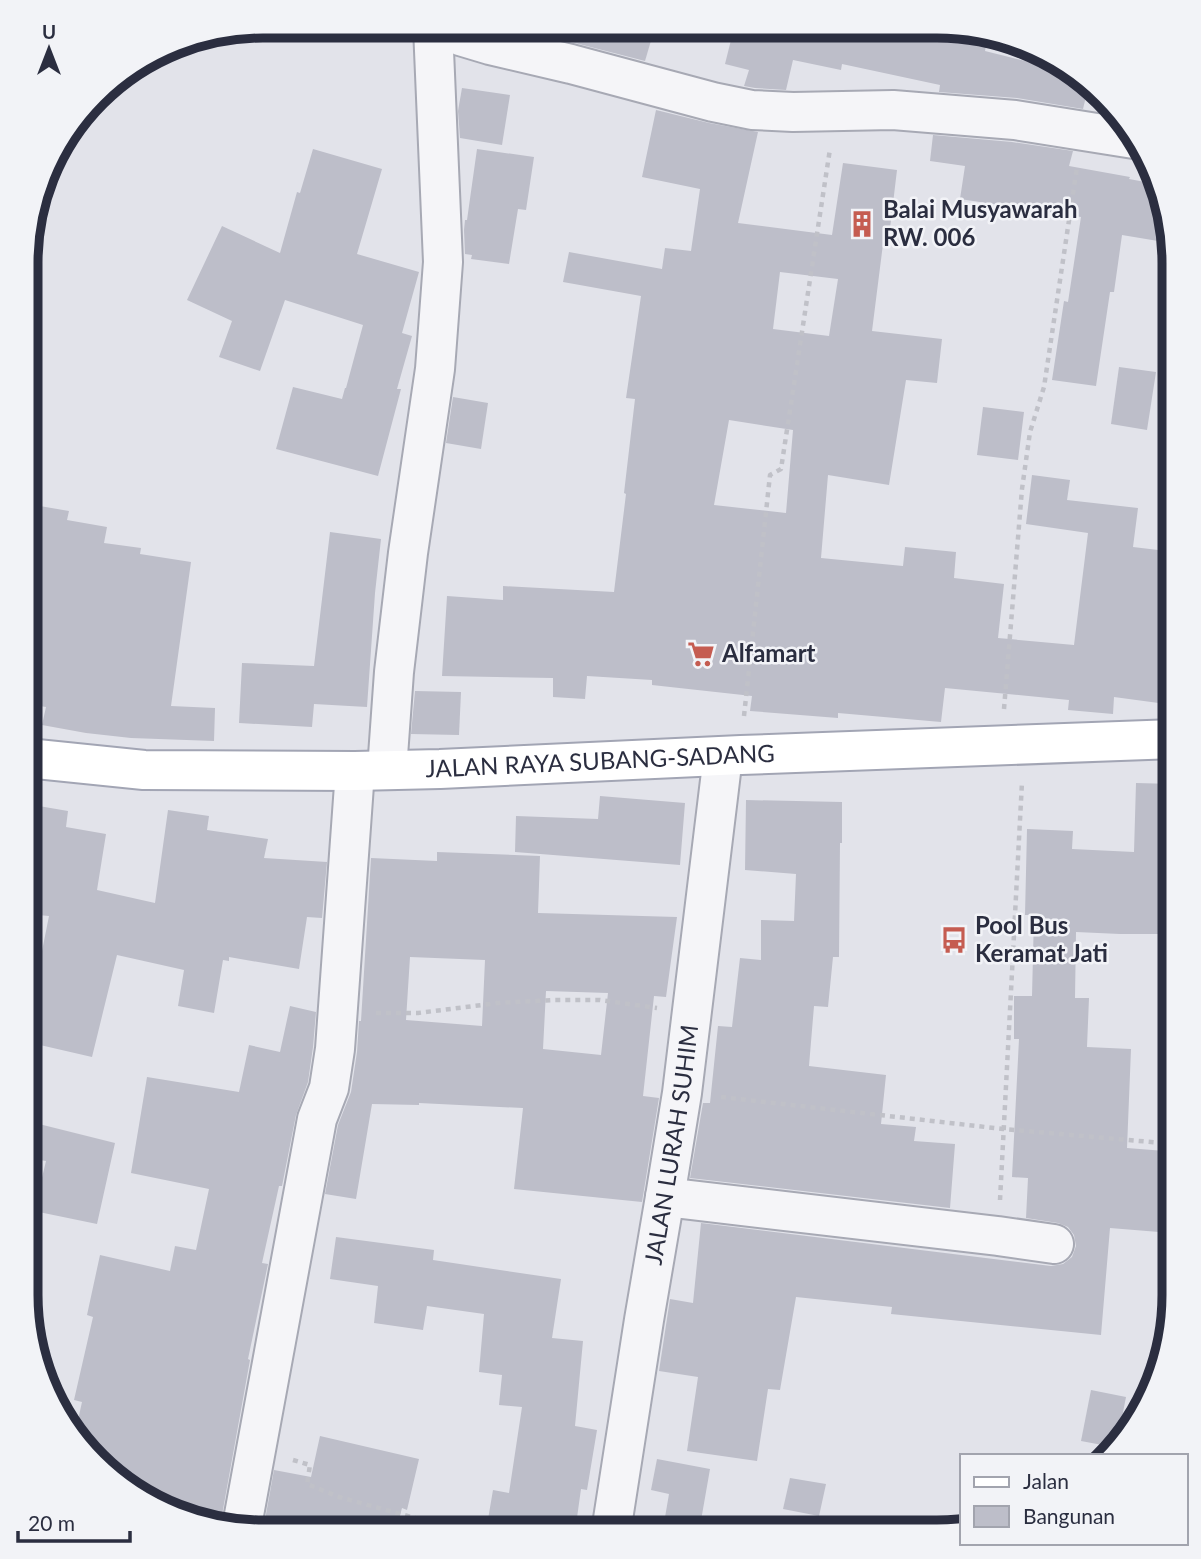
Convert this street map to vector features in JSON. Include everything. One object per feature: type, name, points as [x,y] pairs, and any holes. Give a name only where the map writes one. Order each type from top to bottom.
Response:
[{"type":"main road","name":"JALAN RAYA SUBANG-SADANG","points":[[38,759],[144,770],[371,771],[1162,739]]},
{"type":"street","points":[[243,1519],[317,1119],[329,1088],[371,771],[394,672],[435,369],[443,262],[436,38]]},
{"type":"street","points":[[467,38],[752,110],[893,110],[1015,120],[1125,138]]},
{"type":"street","name":"JALAN LURAH SUHIM","points":[[613,1520],[666,1198],[732,756]]},
{"type":"street","points":[[666,1198],[1054,1244]]},
{"type":"path","points":[[732,756],[770,475],[781,469],[831,136],[839,111]]},
{"type":"path","points":[[998,1236],[1022,489],[1030,432],[1044,387],[1082,131]]},
{"type":"path","points":[[338,1011],[418,1013],[498,1003],[600,1000],[692,1012]]},
{"type":"path","points":[[682,1093],[1003,1129],[1162,1143]]},
{"type":"path","points":[[257,1449],[310,1465],[307,1483],[339,1497],[422,1520]]},
{"type":"building","points":[[556,38],[652,38],[645,61]]},
{"type":"building","points":[[732,38],[962,40],[986,46],[985,51],[1042,65],[1063,76],[1086,94],[1083,109],[1017,98],[939,92],[940,85],[842,64],[841,70],[793,60],[786,90],[755,88],[744,86],[749,70],[725,64]]},
{"type":"building","points":[[462,88],[510,95],[502,145],[460,138],[458,111]]},
{"type":"building","points":[[656,110],[758,132],[738,223],[832,235],[843,163],[897,170],[888,245],[883,244],[872,331],[942,339],[937,383],[906,380],[889,485],[828,475],[821,558],[903,566],[905,547],[956,552],[954,578],[1004,584],[998,638],[1074,645],[1088,533],[1026,524],[1032,475],[1070,480],[1067,500],[1138,508],[1133,547],[1162,550],[1162,703],[1114,697],[1113,714],[1068,710],[1069,700],[945,688],[941,722],[838,713],[838,718],[750,711],[752,696],[652,685],[652,680],[587,676],[585,699],[553,697],[553,678],[442,676],[447,596],[503,600],[503,586],[614,592],[635,399],[626,398],[641,296],[563,282],[569,252],[662,269],[665,248],[691,251],[700,189],[642,177]],"holes":[[[780,272],[838,279],[829,336],[773,329]],[[729,420],[793,430],[786,513],[714,505]]]},
{"type":"building","points":[[933,135],[1012,142],[1073,151],[1069,166],[1147,182],[1155,205],[1161,242],[1122,235],[1114,292],[1110,292],[1096,386],[1052,380],[1081,217],[960,199],[965,166],[930,161]]},
{"type":"building","points":[[313,149],[382,169],[357,254],[419,272],[402,333],[412,336],[378,476],[276,449],[293,387],[342,399],[363,325],[285,300],[260,371],[219,357],[232,321],[187,300],[222,226],[280,253],[297,192],[300,193]]},
{"type":"building","points":[[477,149],[534,157],[526,210],[518,209],[509,264],[471,259],[472,255],[465,254],[465,220]]},
{"type":"building","points":[[1119,367],[1156,372],[1147,430],[1111,424]]},
{"type":"building","points":[[453,397],[488,403],[481,449],[446,443]]},
{"type":"building","points":[[983,407],[1024,412],[1018,460],[977,455]]},
{"type":"building","points":[[38,506],[69,511],[67,520],[107,527],[104,543],[141,548],[140,554],[191,562],[171,706],[215,708],[214,741],[131,738],[42,725],[46,707],[38,706]]},
{"type":"building","points":[[330,532],[381,539],[367,707],[314,704],[312,727],[239,723],[242,663],[314,666]]},
{"type":"building","points":[[415,691],[461,692],[459,735],[411,734]]},
{"type":"building","points":[[1136,783],[1162,784],[1162,934],[1076,932],[1075,998],[1089,998],[1087,1047],[1131,1049],[1127,1148],[1162,1151],[1159,1232],[1110,1228],[1101,1335],[891,1314],[892,1307],[796,1297],[780,1390],[768,1389],[757,1461],[687,1451],[698,1377],[659,1371],[670,1299],[693,1303],[701,1223],[1051,1266],[1063,1264],[1072,1257],[1076,1246],[1074,1235],[1068,1227],[1026,1218],[1028,1178],[1012,1177],[1019,1039],[1014,1039],[1014,996],[1032,996],[1034,915],[1025,915],[1027,829],[1073,831],[1072,849],[1134,852]]},
{"type":"building","points":[[600,796],[685,803],[680,865],[515,852],[516,816],[598,819]]},
{"type":"building","points":[[746,800],[842,802],[839,957],[833,957],[828,1007],[814,1006],[809,1066],[886,1075],[881,1124],[916,1127],[914,1141],[955,1144],[950,1208],[690,1178],[703,1103],[710,1103],[718,1026],[732,1027],[740,958],[761,960],[761,920],[794,921],[796,874],[745,870]]},
{"type":"building","points":[[38,806],[68,811],[66,827],[106,834],[97,890],[155,903],[168,810],[209,816],[207,830],[268,839],[264,858],[327,862],[322,918],[307,917],[299,969],[229,957],[229,961],[223,960],[214,1013],[178,1006],[184,970],[117,955],[92,1057],[38,1045],[38,971],[49,916],[38,915]]},
{"type":"building","points":[[437,852],[540,856],[538,913],[677,917],[666,997],[654,996],[643,1096],[659,1098],[642,1202],[514,1189],[523,1108],[419,1103],[372,1104],[356,1199],[325,1194],[338,1125],[351,1092],[357,1052],[371,858],[437,861]],"holes":[[[410,957],[485,960],[482,1026],[406,1020]],[[546,991],[608,993],[601,1055],[543,1049]]]},
{"type":"building","points":[[290,1006],[316,1012],[308,1082],[296,1115],[282,1186],[279,1186],[262,1263],[268,1264],[248,1359],[250,1360],[222,1516],[177,1503],[126,1474],[104,1455],[85,1433],[78,1422],[82,1402],[74,1400],[93,1317],[87,1315],[100,1255],[170,1271],[175,1246],[196,1250],[209,1189],[131,1173],[147,1077],[239,1092],[249,1045],[280,1052]]},
{"type":"building","points":[[38,1124],[115,1143],[97,1224],[38,1212],[38,1194],[46,1161],[38,1160]]},
{"type":"building","points":[[336,1237],[434,1250],[433,1260],[561,1279],[552,1338],[583,1341],[575,1426],[597,1430],[587,1490],[581,1489],[577,1520],[488,1520],[493,1490],[509,1493],[522,1407],[499,1405],[502,1375],[479,1372],[484,1314],[427,1306],[423,1330],[374,1323],[378,1286],[330,1279]]},
{"type":"building","points":[[1091,1390],[1126,1397],[1120,1427],[1105,1446],[1081,1441]]},
{"type":"building","points":[[320,1436],[419,1459],[407,1510],[402,1508],[399,1520],[265,1520],[274,1470],[311,1477]]},
{"type":"building","points":[[657,1459],[710,1469],[701,1520],[665,1520],[669,1494],[651,1490]]},
{"type":"building","points":[[790,1478],[826,1484],[819,1516],[783,1509]]},
{"type":"place","name":"Balai Musyawarah RW. 006","points":[[862,224]]},
{"type":"place","name":"Alfamart","points":[[701,654]]},
{"type":"place","name":"Pool Bus Keramat Jati","points":[[954,940]]}]
